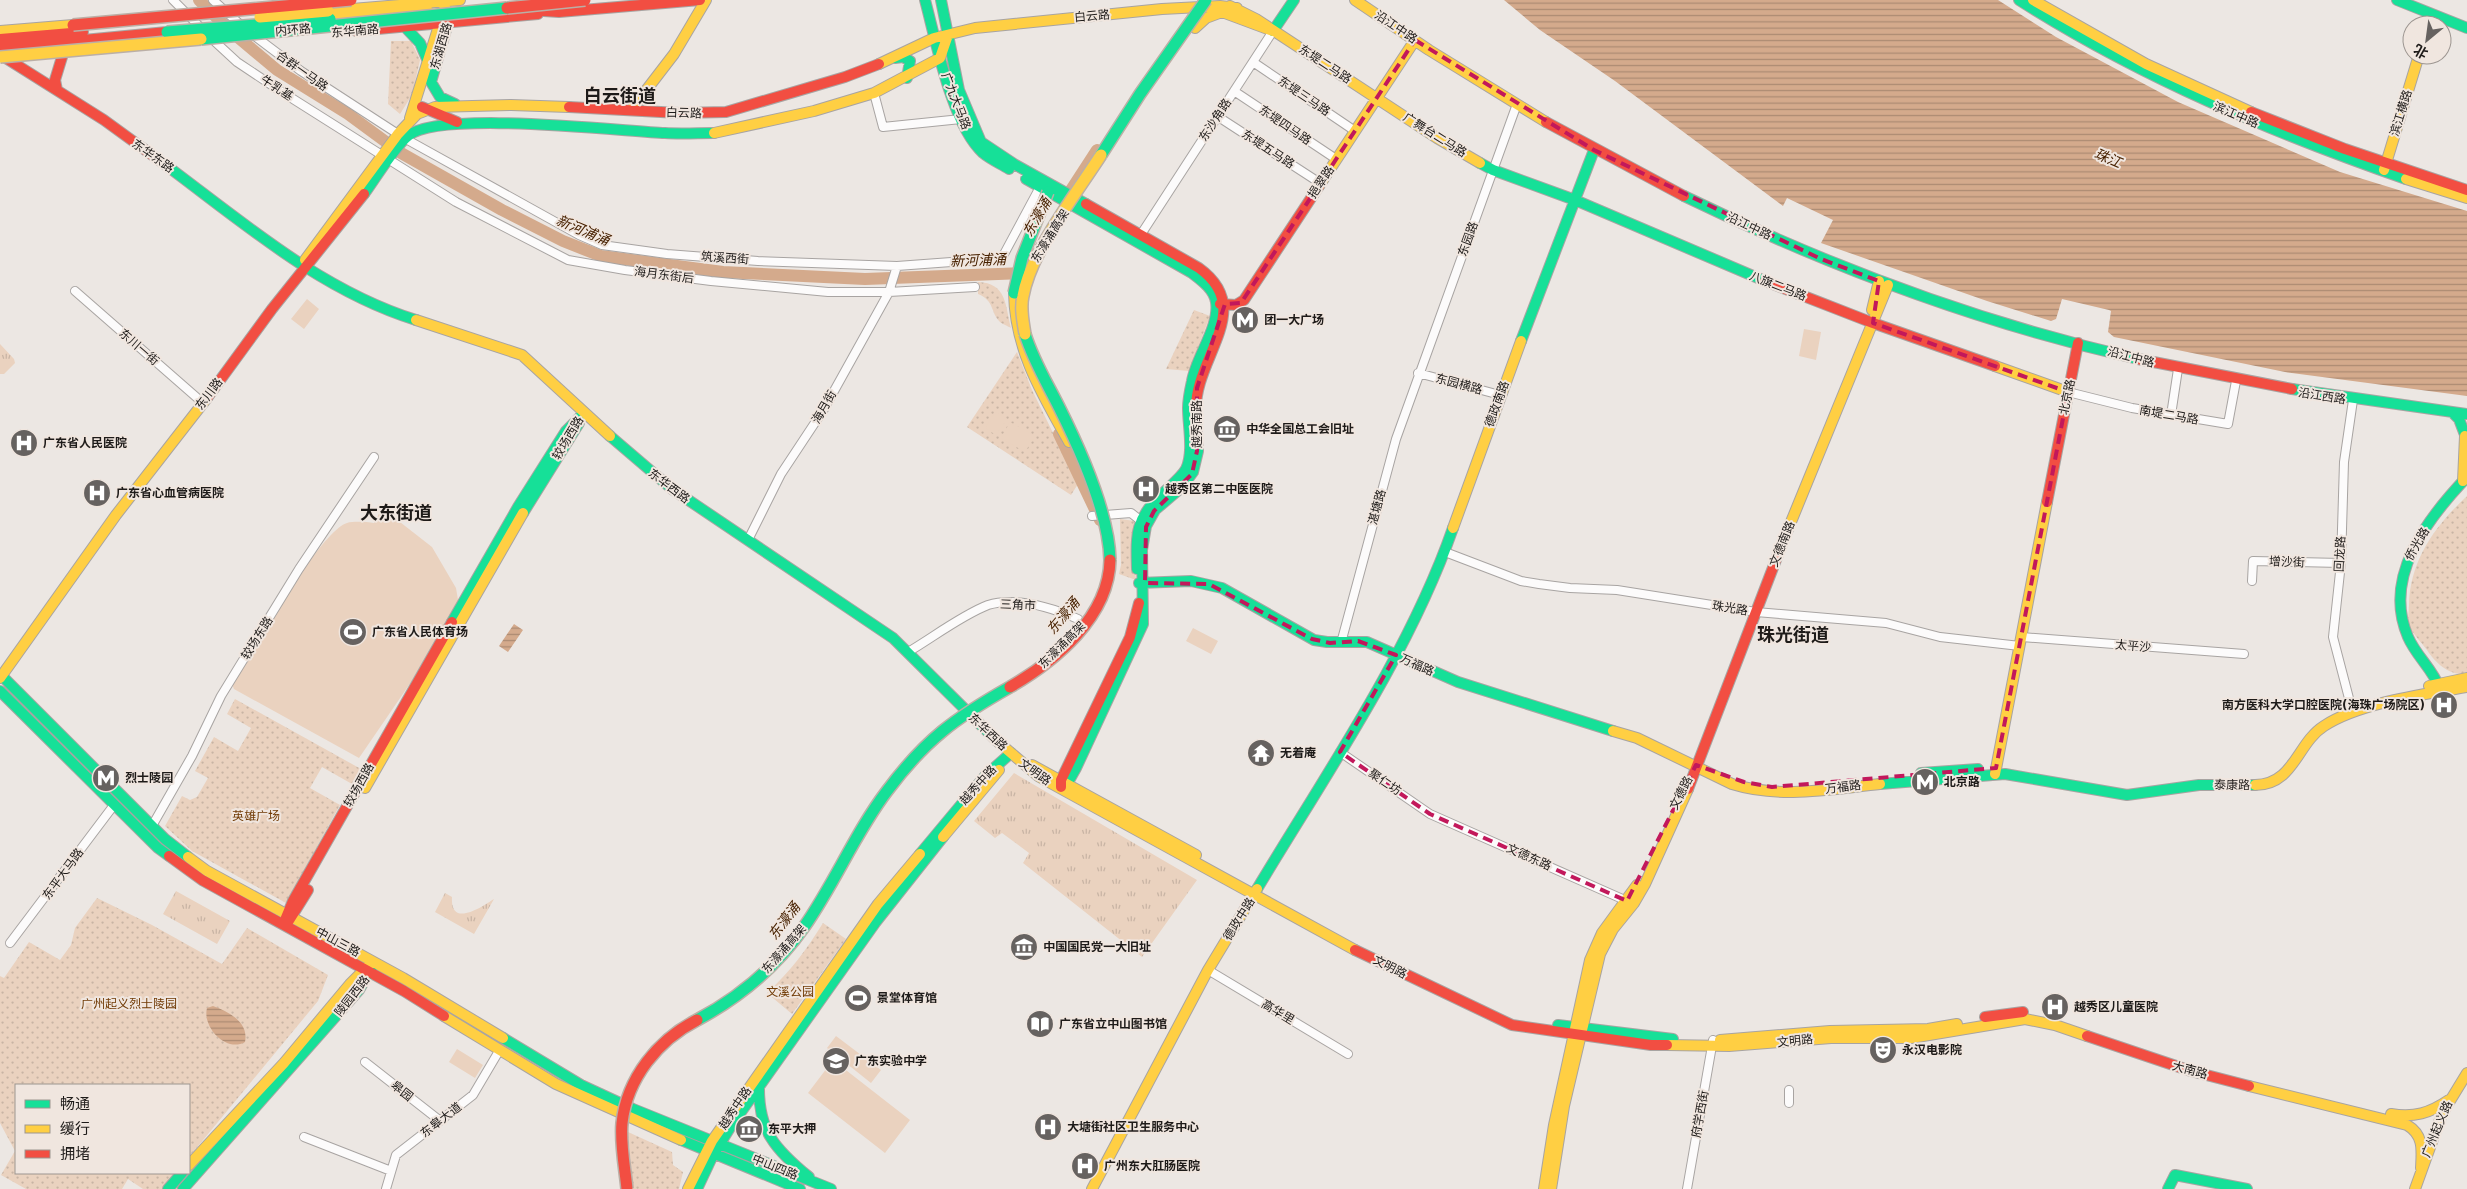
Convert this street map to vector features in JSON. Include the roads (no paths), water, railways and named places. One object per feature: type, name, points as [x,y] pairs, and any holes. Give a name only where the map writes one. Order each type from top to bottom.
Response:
[{"type":"main road","points":[[0,27],[182,10],[216,3],[294,0]]},
{"type":"main road","name":"内环路","points":[[0,32],[351,0]]},
{"type":"main road","points":[[448,9],[460,0]]},
{"type":"main road","points":[[557,0],[559,12]]},
{"type":"main road","name":"内环路","points":[[2,57],[62,54],[586,0]]},
{"type":"main road","points":[[329,15],[385,3],[448,9],[559,12],[606,4],[700,0]]},
{"type":"main road","points":[[631,110],[674,54],[706,0]]},
{"type":"main road","name":"广九大马路","points":[[925,0],[940,58],[961,119],[971,139],[983,153],[1047,188]]},
{"type":"main road","name":"广九大马路","points":[[941,0],[959,90],[976,134],[994,152],[1047,188]]},
{"type":"main road","name":"东濠涌高架","points":[[626,1189],[620,1143],[622,1116],[634,1082],[651,1056],[680,1028],[739,993],[784,953],[815,909],[868,816],[929,740],[966,709],[1020,680],[1044,664],[1065,644],[1096,606],[1107,580],[1110,550],[1106,522],[1060,412],[1035,367],[1025,339],[1021,312],[1026,272],[1036,244],[1046,225],[1115,116],[1195,0]]},
{"type":"main road","name":"东濠涌高架","points":[[626,1189],[622,1124],[633,1085],[650,1058],[676,1032],[726,1003],[773,965],[812,915],[874,809],[922,748],[959,715],[1028,677],[1047,663],[1086,621],[1102,596],[1111,561],[1108,526],[1063,415],[1035,365],[1025,336],[1023,294],[1029,272],[1037,255],[1077,203],[1140,94],[1206,0]]},
{"type":"main road","points":[[1214,0],[1237,8],[1273,31]]},
{"type":"main road","name":"东沙角路","points":[[1273,31],[1294,0]]},
{"type":"main road","name":"沿江中路","points":[[1355,0],[1415,40],[1594,150],[1821,259],[1995,322],[2179,367]]},
{"type":"main road","name":"滨江中路","points":[[2019,0],[2086,42],[2194,96],[2264,126],[2385,167],[2467,190]]},
{"type":"main road","name":"滨江中路","points":[[2033,0],[2125,54],[2208,94],[2385,167],[2467,198]]},
{"type":"main road","points":[[2397,0],[2421,15]]},
{"type":"main road","points":[[2,57],[207,34],[236,33],[258,40],[268,11],[276,1]]},
{"type":"main road","name":"白云路","points":[[401,136],[410,119],[421,105],[611,108],[709,114],[737,108],[845,77],[894,58],[934,38],[975,28],[1185,8],[1220,6],[1237,8]]},
{"type":"main road","points":[[0,38],[167,28],[427,7]]},
{"type":"main road","name":"东华南路","points":[[62,54],[405,27],[448,9]]},
{"type":"main road","name":"东湖西路","points":[[421,105],[428,59],[448,9]]},
{"type":"main road","name":"东湖西路","points":[[448,9],[431,82],[440,97],[461,106]]},
{"type":"main road","points":[[0,38],[268,11]]},
{"type":"main road","points":[[1077,203],[1195,28],[1206,18],[1222,12],[1273,31]]},
{"type":"main road","points":[[73,25],[167,28]]},
{"type":"main road","points":[[2452,25],[2467,28]]},
{"type":"main road","points":[[405,27],[420,42],[428,59]]},
{"type":"main road","points":[[57,90],[55,80],[62,54],[167,28]]},
{"type":"main road","points":[[0,48],[167,28]]},
{"type":"main road","name":"东堤二马路","points":[[1273,31],[1377,97]]},
{"type":"main road","points":[[940,58],[948,35]]},
{"type":"main road","name":"挹翠路","points":[[1221,304],[1236,305],[1244,300],[1415,40]]},
{"type":"main road","name":"东华东路","points":[[2,57],[104,120],[226,207],[304,266]]},
{"type":"main road","points":[[894,58],[903,57],[910,61],[907,78]]},
{"type":"main road","name":"白云路","points":[[401,136],[430,127],[462,124],[603,127],[693,134],[717,133],[814,111],[874,93],[907,78],[940,58]]},
{"type":"main road","name":"滨江横路","points":[[2385,167],[2416,65]]},
{"type":"main road","name":"广舞台二马路","points":[[1377,97],[1437,138],[1493,170]]},
{"type":"main road","points":[[421,105],[462,124]]},
{"type":"main road","points":[[603,127],[614,117],[611,108]]},
{"type":"main road","points":[[737,108],[735,118],[744,127]]},
{"type":"main road","name":"东川路","points":[[0,676],[116,514],[203,403],[401,136]]},
{"type":"main road","name":"德政南路","points":[[1396,656],[1445,552],[1500,395],[1594,150]]},
{"type":"main road","name":"八旗二马路","points":[[1493,170],[1575,200],[1720,263],[1873,323],[2068,392]]},
{"type":"main road","points":[[1087,475],[1028,367],[1015,327],[1014,293],[1018,269],[1047,188],[1077,203],[1200,278],[1221,304]]},
{"type":"main road","name":"东华西路","points":[[304,266],[350,294],[388,311],[513,351],[535,366],[636,460],[672,489],[884,631],[1011,753]]},
{"type":"main road","name":"文德南路","points":[[1696,765],[1873,323],[1883,283]]},
{"type":"main road","name":"越秀南路","points":[[1142,583],[1135,547],[1140,520],[1149,506],[1175,482],[1186,468],[1189,452],[1188,406],[1191,385],[1196,366],[1221,304]]},
{"type":"main road","name":"越秀南路","points":[[1063,784],[1143,624],[1143,542],[1148,519],[1154,511],[1187,482],[1196,464],[1197,388],[1222,322],[1221,304]]},
{"type":"main road","name":"北京路","points":[[1996,771],[2078,343]]},
{"type":"main road","name":"沿江西路","points":[[2179,367],[2236,381],[2353,400],[2467,414]]},
{"type":"main road","name":"沿江西路","points":[[2179,367],[2318,390],[2467,409]]},
{"type":"main road","points":[[2453,412],[2459,419],[2466,438]]},
{"type":"main road","name":"较场西路","points":[[284,926],[584,413]]},
{"type":"main road","name":"侨光路","points":[[2440,687],[2428,665],[2411,644],[2405,630],[2400,611],[2401,588],[2406,562],[2416,541],[2465,479],[2466,438]]},
{"type":"main road","name":"万福路","points":[[1142,583],[1177,581],[1209,584],[1235,596],[1312,639],[1341,643],[1367,642],[1458,682],[1637,738],[1696,765],[1744,782],[1772,787],[1996,771]]},
{"type":"main road","name":"德政中路","points":[[1092,1189],[1208,970],[1396,656]]},
{"type":"main road","name":"中山三路","points":[[0,676],[152,826],[192,861],[374,961],[615,1107]]},
{"type":"main road","name":"泰康路","points":[[1996,771],[2127,795],[2200,785],[2266,784],[2286,774],[2309,740],[2331,722],[2364,708],[2467,678]]},
{"type":"main road","name":"泰康路","points":[[1996,771],[2012,768],[2124,790],[2190,780],[2259,780],[2281,770],[2306,734],[2318,722],[2351,706],[2440,687],[2467,687]]},
{"type":"main road","name":"中山三路","points":[[0,691],[158,848],[182,867],[284,926],[412,996],[544,1078],[712,1148]]},
{"type":"main road","name":"文明路","points":[[1011,753],[1031,772],[1063,784],[1256,892],[1494,1012],[1516,1019],[1578,1031],[1713,1043],[1830,1031],[1927,1033]]},
{"type":"main road","name":"越秀中路","points":[[712,1148],[880,915],[1011,753]]},
{"type":"main road","name":"越秀中路","points":[[712,1148],[886,894],[985,776],[1011,753]]},
{"type":"main road","name":"文德路","points":[[1551,1189],[1592,953],[1602,934],[1627,901],[1649,862],[1685,782],[1696,765]]},
{"type":"main road","name":"文德路","points":[[1544,1189],[1554,1125],[1600,954],[1613,929],[1634,903],[1645,884],[1682,804],[1696,765]]},
{"type":"main road","name":"陵园西路","points":[[190,1164],[284,1063],[374,961]]},
{"type":"main road","name":"陵园西路","points":[[190,1174],[280,1081],[359,990],[367,971]]},
{"type":"main road","name":"大南路","points":[[1927,1033],[2004,1014],[2035,1013],[2181,1062],[2387,1113],[2411,1117],[2422,1115],[2450,1100]]},
{"type":"main road","name":"大南路","points":[[1927,1033],[2025,1019],[2055,1025],[2191,1071],[2407,1125],[2414,1128],[2421,1137],[2421,1168]]},
{"type":"main road","name":"广州起义路","points":[[2415,1189],[2434,1132],[2450,1100],[2467,1073]]},
{"type":"main road","points":[[759,1085],[758,1110],[767,1134],[787,1158],[818,1184]]},
{"type":"main road","points":[[688,1189],[712,1148]]},
{"type":"main road","points":[[697,1189],[712,1148]]},
{"type":"main road","name":"中山四路","points":[[712,1148],[831,1189]]},
{"type":"main road","name":"中山四路","points":[[712,1148],[800,1189]]},
{"type":"main road","name":"陵园西路","points":[[178,1186],[182,1174]]},
{"type":"main road","name":"陵园西路","points":[[178,1186],[190,1174]]},
{"type":"main road","points":[[2168,1189],[2175,1175],[2247,1189]]},
{"type":"street","name":"牛乳基","points":[[173,0],[207,34],[245,67],[385,157]]},
{"type":"street","points":[[1175,0],[1185,8]]},
{"type":"street","name":"合群一马路","points":[[216,3],[258,40],[401,136]]},
{"type":"street","name":"东沙角路","points":[[1138,239],[1273,31]]},
{"type":"street","name":"东堤三马路","points":[[1253,62],[1355,131]]},
{"type":"street","name":"东堤四马路","points":[[1234,91],[1336,159]]},
{"type":"street","points":[[874,93],[883,127],[961,119]]},
{"type":"street","name":"东园路","points":[[1418,373],[1517,104]]},
{"type":"street","name":"东堤五马路","points":[[1217,116],[1320,183]]},
{"type":"street","name":"筑溪西街","points":[[401,136],[579,235],[602,245],[670,254],[896,269],[1003,256],[1047,188]]},
{"type":"street","name":"海月东街后","points":[[385,157],[456,202],[568,260],[625,270],[828,292],[975,287]]},
{"type":"street","name":"海月街","points":[[748,540],[781,474],[824,409],[890,290],[896,269]]},
{"type":"street","name":"东川一街","points":[[75,292],[203,403]]},
{"type":"street","points":[[2170,415],[2179,367]]},
{"type":"street","name":"东园横路","points":[[1418,373],[1500,395]]},
{"type":"street","name":"湛塘路","points":[[1341,643],[1385,476],[1418,373]]},
{"type":"street","name":"南堤二马路","points":[[2068,392],[2132,408],[2228,424],[2236,381]]},
{"type":"street","name":"回龙路","points":[[2351,706],[2333,637],[2340,563],[2344,462],[2353,400]]},
{"type":"street","name":"较场东路","points":[[152,826],[192,756],[221,696],[299,569],[374,457]]},
{"type":"street","points":[[1092,516],[1131,513],[1140,520]]},
{"type":"street","name":"珠光路","points":[[1445,552],[1521,582],[1570,588],[1617,590],[1756,612],[1886,623],[1940,637],[2021,641]]},
{"type":"street","name":"增沙街","points":[[2252,580],[2253,560],[2340,563]]},
{"type":"street","name":"三角市","points":[[908,652],[990,605],[1035,604],[1056,609],[1078,619]]},
{"type":"street","name":"太平沙","points":[[2021,641],[2244,654]]},
{"type":"street","name":"聚仁坊","points":[[1340,752],[1430,814]]},
{"type":"street","name":"东平大马路","points":[[10,943],[114,805]]},
{"type":"street","name":"文德东路","points":[[1430,814],[1627,901]]},
{"type":"street","name":"高华里","points":[[1208,970],[1348,1054]]},
{"type":"street","name":"府学西街","points":[[1687,1189],[1713,1043]]},
{"type":"street","name":"东皋大道","points":[[386,1189],[396,1155],[473,1095],[499,1050]]},
{"type":"street","name":"皋园","points":[[365,1062],[439,1120]]},
{"type":"street","points":[[1789,1090],[1789,1103]]},
{"type":"street","points":[[304,1137],[391,1171]]},
{"type":"water","name":"珠江","points":[[1504,0],[1998,0],[2056,37],[2178,102],[2340,172],[2467,211],[2467,396],[2285,372],[2114,337],[2108,332],[2111,311],[2109,310],[2062,299],[2056,319],[2051,321],[1987,301],[1821,243],[1833,220],[1787,198],[1783,206],[1615,81],[1540,30]]},
{"type":"water","points":[[514,624],[523,630],[508,652],[499,646]]},
{"type":"water","points":[[213,1006],[225,1011],[241,1023],[244,1029],[245,1042],[230,1044],[217,1036],[208,1023],[206,1015],[207,1008]]},
{"type":"waterway","name":"新河浦涌","points":[[199,0],[228,29],[277,70],[348,114],[401,153],[502,210],[563,241],[601,256],[723,272],[865,279],[1025,273]]},
{"type":"waterway","name":"东濠涌","points":[[1071,190],[1097,150]]},
{"type":"waterway","name":"东濠涌","points":[[1059,434],[1100,520]]},
{"type":"place","name":"团一大广场","points":[[1245,320]]},
{"type":"place","name":"中华全国总工会旧址","points":[[1227,429]]},
{"type":"place","name":"广东省人民医院","points":[[24,443]]},
{"type":"place","name":"越秀区第二中医医院","points":[[1146,489]]},
{"type":"place","name":"广东省心血管病医院","points":[[97,493]]},
{"type":"place","name":"广东省人民体育场","points":[[353,632]]},
{"type":"place","name":"南方医科大学口腔医院(海珠广场院区)","points":[[2444,705]]},
{"type":"place","name":"无着庵","points":[[1261,753]]},
{"type":"place","name":"烈士陵园","points":[[106,778]]},
{"type":"place","name":"北京路","points":[[1925,782]]},
{"type":"place","name":"中国国民党一大旧址","points":[[1024,947]]},
{"type":"place","name":"景堂体育馆","points":[[858,998]]},
{"type":"place","name":"越秀区儿童医院","points":[[2055,1007]]},
{"type":"place","name":"广东省立中山图书馆","points":[[1040,1024]]},
{"type":"place","name":"永汉电影院","points":[[1883,1050]]},
{"type":"place","name":"广东实验中学","points":[[836,1061]]},
{"type":"place","name":"大塘街社区卫生服务中心","points":[[1048,1127]]},
{"type":"place","name":"东平大押","points":[[749,1129]]},
{"type":"place","name":"广州东大肛肠医院","points":[[1085,1166]]},
{"type":"district","name":"白云街道","points":[[620,95]]},
{"type":"district","name":"大东街道","points":[[396,512]]},
{"type":"district","name":"珠光街道","points":[[1793,634]]},
{"type":"park label","name":"英雄广场","points":[[256,816]]},
{"type":"park label","name":"文溪公园","points":[[790,992]]},
{"type":"park label","name":"广州起义烈士陵园","points":[[129,1004]]}]
